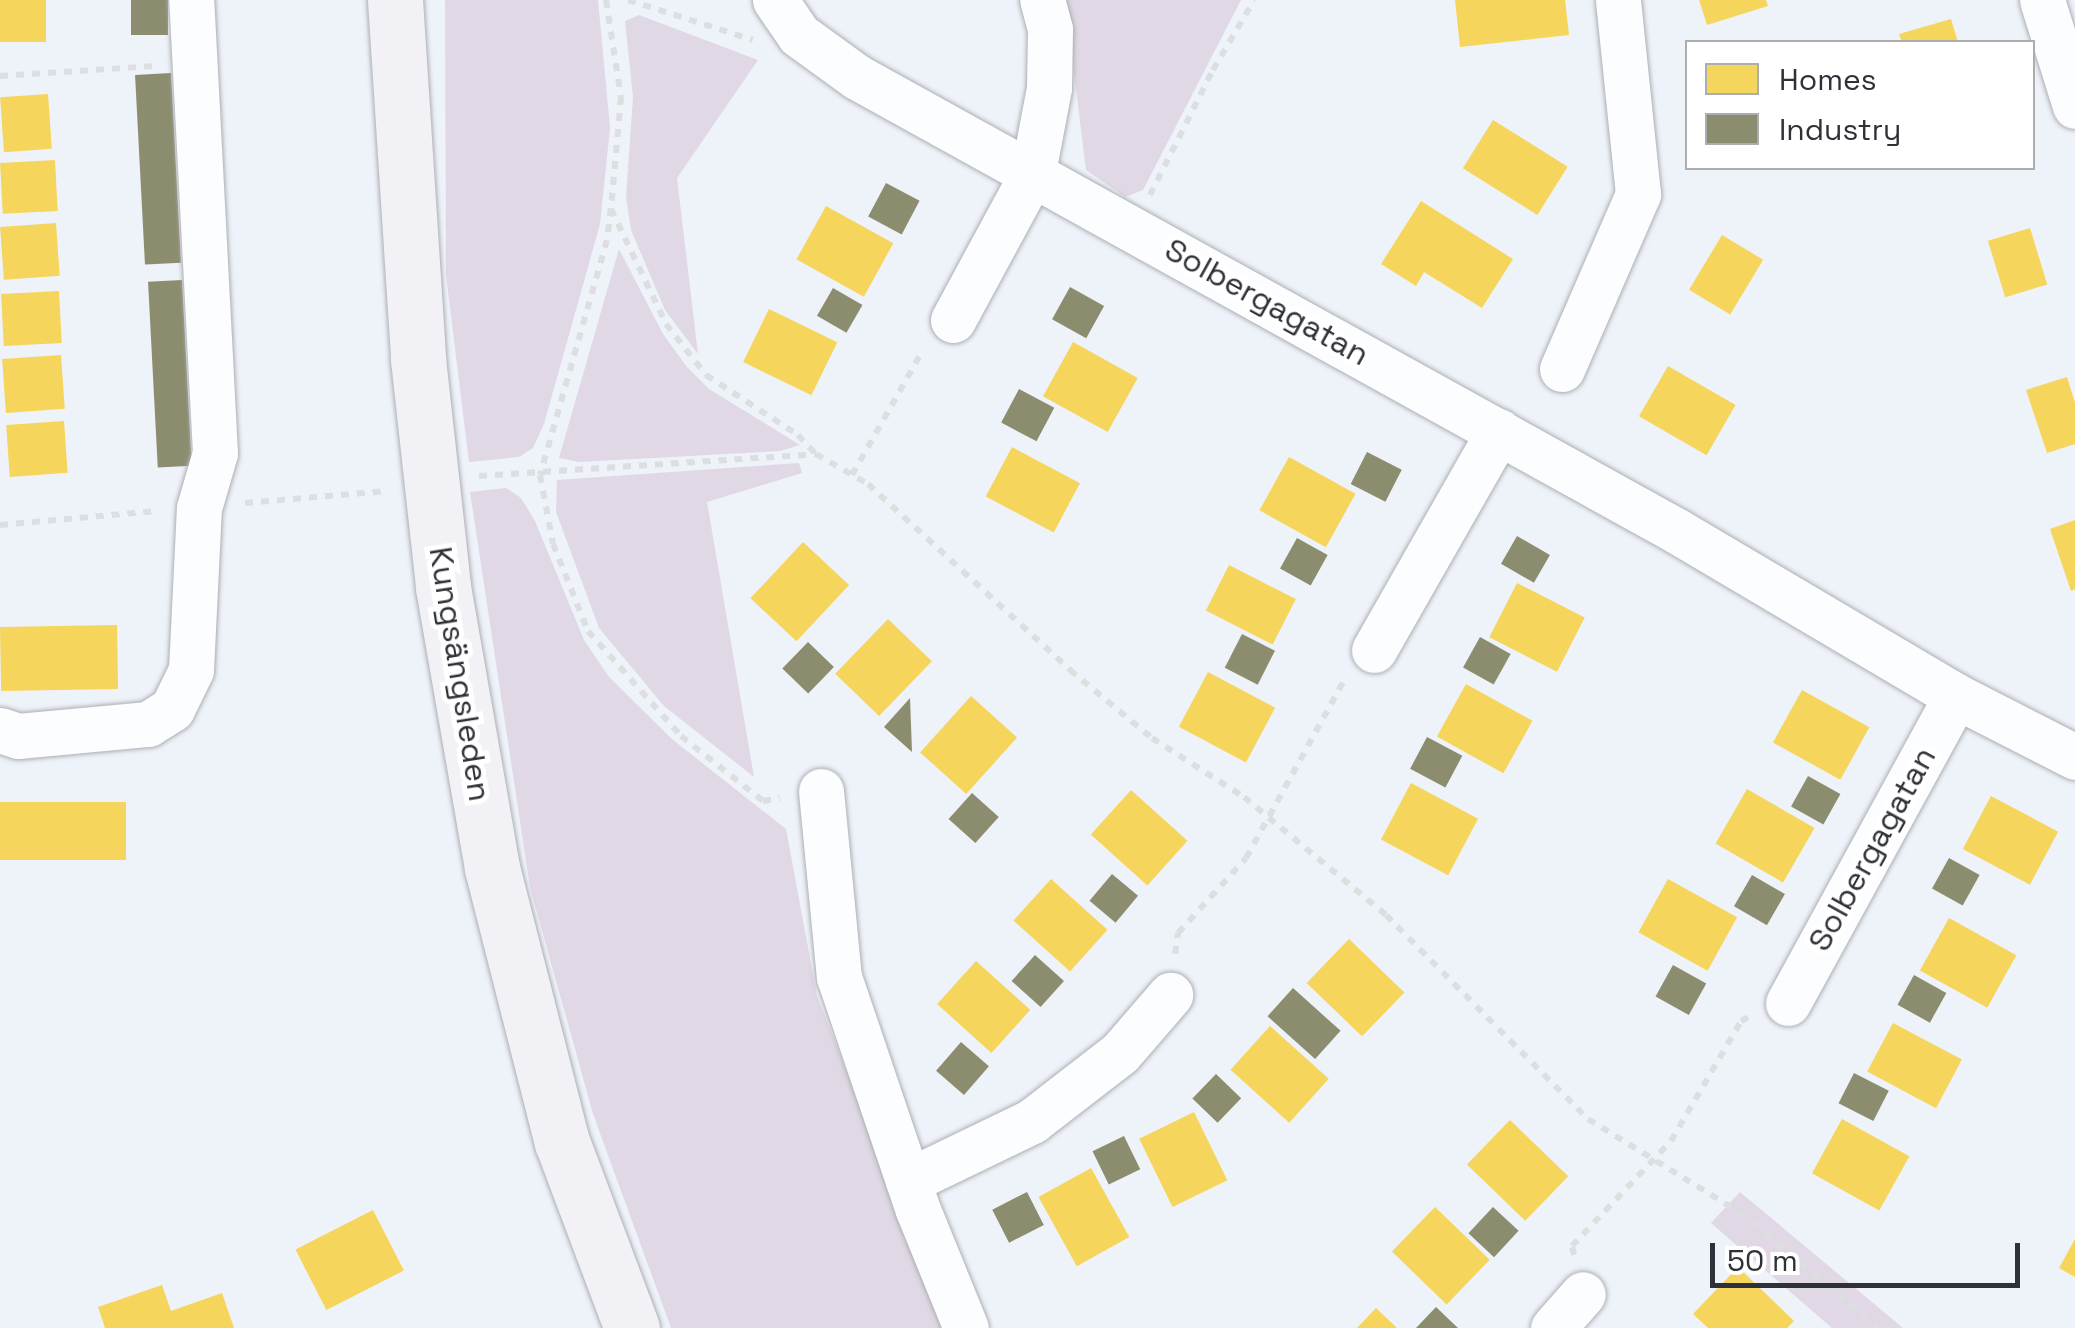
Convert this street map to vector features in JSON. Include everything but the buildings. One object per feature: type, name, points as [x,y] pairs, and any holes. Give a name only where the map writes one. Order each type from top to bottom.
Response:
[{"type":"main road","name":"Kungsängsleden","points":[[395,0],[426,435],[444,587],[492,868],[562,1142],[632,1328]]},
{"type":"street","points":[[0,730],[18,736],[148,724],[172,710],[191,670],[199,508],[215,453],[191,0]]},
{"type":"street","points":[[953,320],[1034,172],[1048,88],[1050,29],[1042,0]]},
{"type":"street","points":[[1562,369],[1638,194],[1618,0]]},
{"type":"street","points":[[2042,0],[2075,106]]},
{"type":"street","name":"Solbergagatan","points":[[787,17],[858,78],[1499,431],[1956,696],[2075,758]]},
{"type":"street","points":[[1374,650],[1499,431]]},
{"type":"street","name":"Solbergagatan","points":[[1788,1003],[1956,696]]},
{"type":"street","points":[[821,791],[839,977],[908,1182],[966,1328]]},
{"type":"street","points":[[908,1182],[1032,1122],[1120,1053],[1170,994]]},
{"type":"street","points":[[1553,1328],[1583,1294]]},
{"type":"path","points":[[606,0],[621,96],[611,208],[607,240],[540,475],[553,544],[588,631],[681,736],[764,802],[821,791]]},
{"type":"path","points":[[628,0],[747,40],[787,17]]},
{"type":"path","points":[[1134,228],[1213,70],[1254,0]]},
{"type":"path","points":[[0,76],[194,62]]},
{"type":"path","points":[[611,208],[666,324],[706,375],[798,435],[816,454],[868,484],[1070,670],[1152,738],[1269,818],[1386,915],[1588,1120],[1740,1212],[1878,1328]]},
{"type":"path","points":[[852,475],[922,350],[953,320]]},
{"type":"path","points":[[475,476],[540,475],[668,461],[755,461],[816,454]]},
{"type":"path","points":[[0,525],[398,490]]},
{"type":"path","points":[[1170,994],[1178,932],[1246,858],[1338,686],[1374,650]]},
{"type":"path","points":[[1583,1294],[1572,1246],[1671,1141],[1741,1021],[1788,1003]]},
{"type":"shaded area","points":[[445,0],[598,0],[610,128],[600,224],[544,424],[533,448],[519,457],[469,462],[446,275]]},
{"type":"shaded area","points":[[1065,0],[1241,0],[1143,190],[1125,197],[1086,170]]},
{"type":"shaded area","points":[[639,15],[758,60],[677,178],[698,354],[665,310],[631,230],[626,197],[633,97],[625,21]]},
{"type":"shaded area","points":[[619,249],[663,334],[687,367],[709,389],[800,445],[780,451],[579,462],[559,458]]},
{"type":"shaded area","points":[[799,463],[802,473],[707,502],[754,777],[664,706],[599,628],[556,512],[557,480]]},
{"type":"shaded area","points":[[506,488],[521,498],[535,521],[584,640],[609,677],[673,740],[786,829],[817,996],[947,1328],[671,1328],[593,1114],[530,887],[470,492]]},
{"type":"shaded area","points":[[1740,1192],[1903,1328],[1832,1328],[1711,1223]]}]
